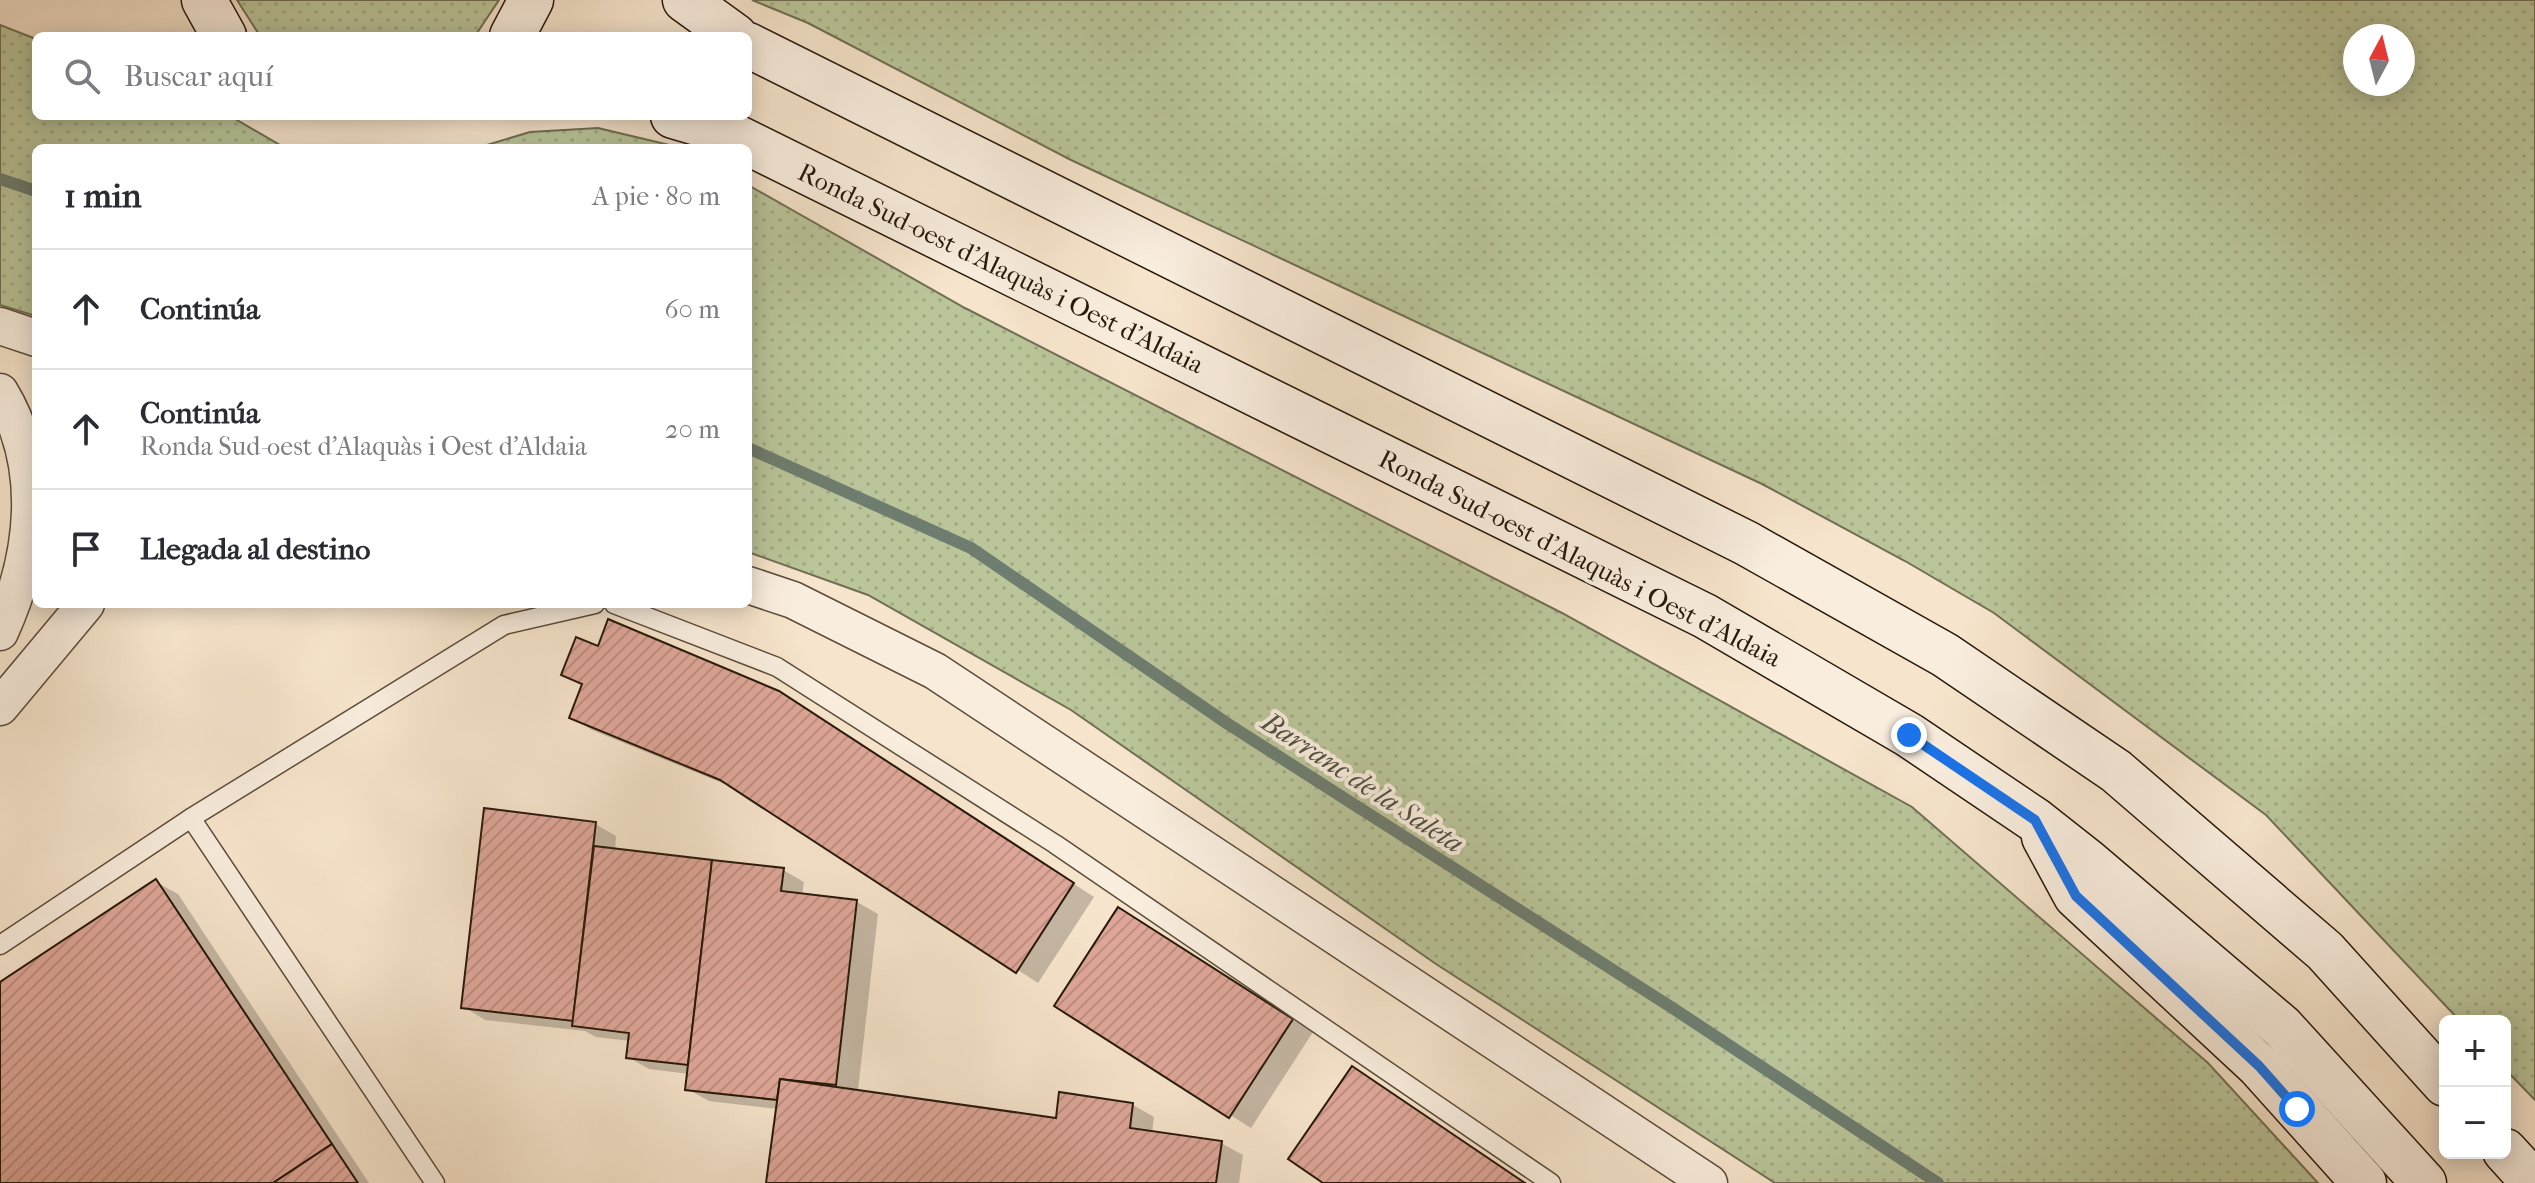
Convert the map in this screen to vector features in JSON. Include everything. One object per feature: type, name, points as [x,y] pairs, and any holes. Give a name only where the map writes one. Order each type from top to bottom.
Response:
[{"type":"main road","points":[[514,32],[531,0]]},
{"type":"main road","points":[[685,0],[729,32]]},
{"type":"main road","points":[[752,47],[1746,543],[1945,655],[2116,771],[2325,951],[2439,1077]]},
{"type":"main road","name":"Ronda Sud-oest d'Alaquàs i Oest d'Aldaia","points":[[687,120],[724,131],[750,144]]},
{"type":"main road","name":"Ronda Sud-oest d'Alaquàs i Oest d'Aldaia","points":[[752,145],[1705,616],[1909,735],[2035,820],[2282,1027],[2424,1183]]},
{"type":"main road","points":[[2035,820],[2076,896],[2259,1066],[2364,1183]]},
{"type":"main road","points":[[2511,1158],[2534,1183]]},
{"type":"street","points":[[0,326],[32,337]]},
{"type":"street","points":[[0,392],[13,412],[27,456],[30,499],[30,538],[4,617]]},
{"type":"street","points":[[752,586],[793,600],[935,671],[1709,1183]]},
{"type":"street","points":[[0,707],[83,608]]},
{"type":"lane","points":[[0,945],[191,818],[504,625],[578,608]]},
{"type":"lane","points":[[624,608],[777,667],[1055,844],[1551,1183]]},
{"type":"lane","points":[[191,818],[435,1183]]},
{"type":"green space","points":[[237,0],[499,0],[478,32],[257,32]]},
{"type":"green space","points":[[752,0],[2535,0],[2535,1100],[2511,1075],[2511,1015],[2454,1015],[2266,815],[1994,613],[1762,484],[1071,160],[808,23]]},
{"type":"green space","points":[[0,25],[32,37],[32,120],[237,120],[278,144],[32,144],[32,315],[0,305]]},
{"type":"green space","points":[[598,128],[665,144],[490,144],[530,132]]},
{"type":"green space","points":[[752,187],[965,308],[1562,613],[1912,807],[2208,1063],[2318,1183],[1775,1183],[1436,964],[1071,710],[868,595],[752,553]]},
{"type":"building","points":[[608,619],[779,691],[1074,883],[1016,973],[720,780],[569,718],[582,684],[561,675],[576,637],[598,646]]},
{"type":"building","points":[[484,808],[596,822],[573,1021],[461,1008]]},
{"type":"building","points":[[594,846],[712,860],[688,1065],[626,1058],[629,1033],[572,1026]]},
{"type":"building","points":[[712,860],[784,868],[781,891],[857,900],[836,1085],[780,1079],[777,1100],[685,1090]]},
{"type":"building","points":[[156,879],[332,1144],[273,1183],[0,1183],[0,982]]},
{"type":"building","points":[[1118,907],[1293,1019],[1229,1118],[1054,1006]]},
{"type":"building","points":[[1352,1066],[1525,1183],[1323,1183],[1288,1159]]},
{"type":"building","points":[[780,1079],[1056,1118],[1059,1092],[1133,1103],[1130,1128],[1222,1141],[1216,1183],[766,1183]]},
{"type":"building","points":[[332,1144],[358,1183],[273,1183]]},
{"type":"waterway","name":"Barranc de la Saleta","points":[[0,179],[32,190]]},
{"type":"waterway","name":"Barranc de la Saleta","points":[[752,450],[971,548],[1228,724],[1671,1007],[1938,1183]]},
{"type":"route","points":[[1909,735],[2035,820],[2076,896],[2259,1066],[2297,1109]]}]
